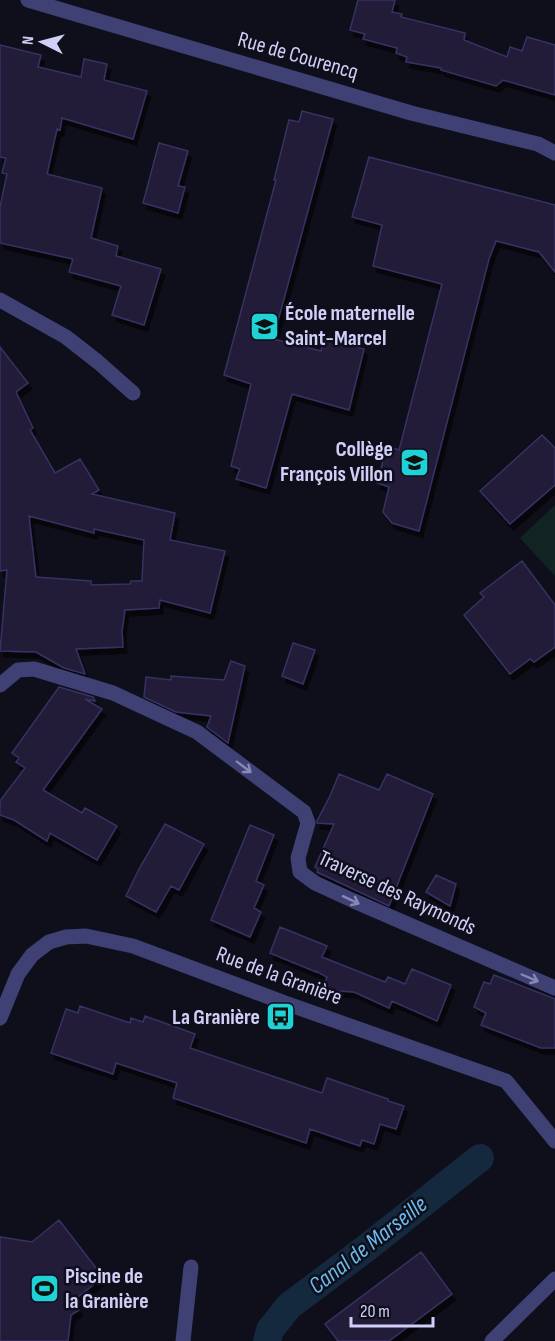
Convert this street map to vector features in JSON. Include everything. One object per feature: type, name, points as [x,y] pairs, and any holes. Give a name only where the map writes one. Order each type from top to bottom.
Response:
[{"type":"street","name":"Rue de Courencq","points":[[34,1],[411,113],[538,144],[555,153]]},
{"type":"street","points":[[0,300],[66,337],[133,393]]},
{"type":"street","name":"Traverse des Raymonds","points":[[1,682],[18,670],[34,669],[113,693],[197,732],[304,812],[308,823],[298,858],[300,872],[315,883],[555,988]]},
{"type":"street","name":"Rue de la Granière","points":[[0,1018],[18,974],[32,955],[49,942],[66,937],[86,936],[133,946],[285,1003],[506,1080],[555,1141]]},
{"type":"street","points":[[183,1341],[191,1267]]},
{"type":"street","points":[[492,1341],[555,1279]]},
{"type":"green space","points":[[555,505],[555,576],[520,538]]},
{"type":"building","points":[[358,0],[395,0],[392,12],[402,14],[401,17],[465,33],[464,40],[507,57],[510,47],[522,51],[527,37],[555,45],[555,95],[503,80],[496,86],[441,70],[441,68],[406,62],[407,57],[396,53],[397,48],[363,39],[365,34],[350,30]]},
{"type":"building","points":[[0,45],[41,55],[38,67],[81,77],[84,59],[107,64],[104,80],[147,91],[133,139],[62,118],[60,130],[57,129],[47,174],[102,188],[91,238],[118,246],[116,256],[161,269],[144,325],[112,315],[121,286],[69,272],[73,259],[0,243],[0,207],[7,174],[2,173],[6,158],[0,157]]},
{"type":"building","points":[[302,111],[333,119],[273,339],[321,351],[324,339],[364,349],[349,410],[292,394],[266,488],[236,479],[240,469],[231,466],[251,384],[224,375],[276,180],[274,180],[289,120],[299,122]]},
{"type":"building","points":[[159,143],[188,151],[178,186],[185,187],[178,213],[143,203]]},
{"type":"building","points":[[369,157],[555,205],[555,272],[539,252],[496,241],[489,259],[419,531],[392,523],[383,512],[389,487],[377,483],[387,446],[399,450],[442,284],[373,266],[382,225],[352,217]]},
{"type":"building","points":[[0,347],[28,383],[16,392],[33,428],[30,430],[55,473],[80,459],[99,490],[92,494],[175,513],[170,540],[225,551],[210,613],[160,600],[159,608],[125,610],[122,631],[123,647],[76,649],[85,674],[64,668],[36,652],[0,651],[7,570],[0,571]],"holes":[[[29,516],[94,533],[94,529],[144,540],[142,581],[131,581],[130,584],[91,585],[91,581],[36,577]]]},
{"type":"building","points":[[542,435],[555,448],[555,485],[510,524],[480,491]]},
{"type":"building","points":[[522,561],[555,605],[555,647],[534,662],[530,659],[510,674],[464,615],[484,597],[480,593]]},
{"type":"building","points":[[293,643],[315,650],[303,684],[282,676]]},
{"type":"building","points":[[231,661],[245,666],[228,743],[207,727],[211,716],[176,712],[144,697],[146,677],[171,680],[171,676],[224,680]]},
{"type":"building","points":[[59,687],[93,697],[95,701],[85,699],[102,709],[43,790],[82,813],[85,808],[117,826],[97,860],[50,833],[47,841],[14,820],[0,815],[0,801],[25,768],[16,762],[19,758],[12,753]]},
{"type":"building","points":[[339,774],[379,790],[387,774],[433,794],[389,906],[317,872],[318,869],[315,867],[334,824],[317,823],[317,821]]},
{"type":"building","points":[[165,824],[204,844],[179,890],[171,886],[156,912],[126,896]]},
{"type":"building","points":[[250,825],[274,835],[256,881],[264,885],[254,908],[261,912],[250,937],[211,920]]},
{"type":"building","points":[[436,875],[456,884],[450,906],[426,892]]},
{"type":"building","points":[[280,927],[327,946],[322,957],[385,982],[388,977],[405,984],[412,969],[451,985],[437,1021],[392,1001],[389,1008],[354,992],[322,990],[327,977],[270,953]]},
{"type":"building","points":[[494,975],[555,999],[555,1048],[541,1048],[481,1025],[486,1013],[474,1007],[484,982],[490,984]]},
{"type":"building","points":[[80,1006],[130,1023],[131,1018],[143,1022],[145,1016],[195,1034],[190,1048],[322,1093],[327,1078],[388,1099],[388,1101],[404,1106],[396,1129],[380,1124],[374,1144],[362,1140],[360,1146],[310,1129],[306,1143],[173,1098],[177,1083],[116,1063],[113,1074],[51,1053],[66,1009],[78,1013]]},
{"type":"building","name":"Piscine de la Granière","points":[[59,1220],[103,1277],[73,1301],[79,1310],[71,1315],[68,1341],[0,1341],[0,1237],[32,1242]]},
{"type":"building","points":[[421,1252],[452,1294],[389,1341],[338,1341],[325,1324]]},
{"type":"waterway","name":"Canal de Marseille","points":[[267,1341],[270,1330],[289,1306],[480,1158]]},
{"type":"place","name":"École maternelle Saint-Marcel","points":[[264,326]]},
{"type":"place","name":"Collège François Villon","points":[[414,462]]},
{"type":"place","name":"La Granière","points":[[281,1017]]},
{"type":"place","name":"Piscine de la Granière","points":[[44,1289]]}]
